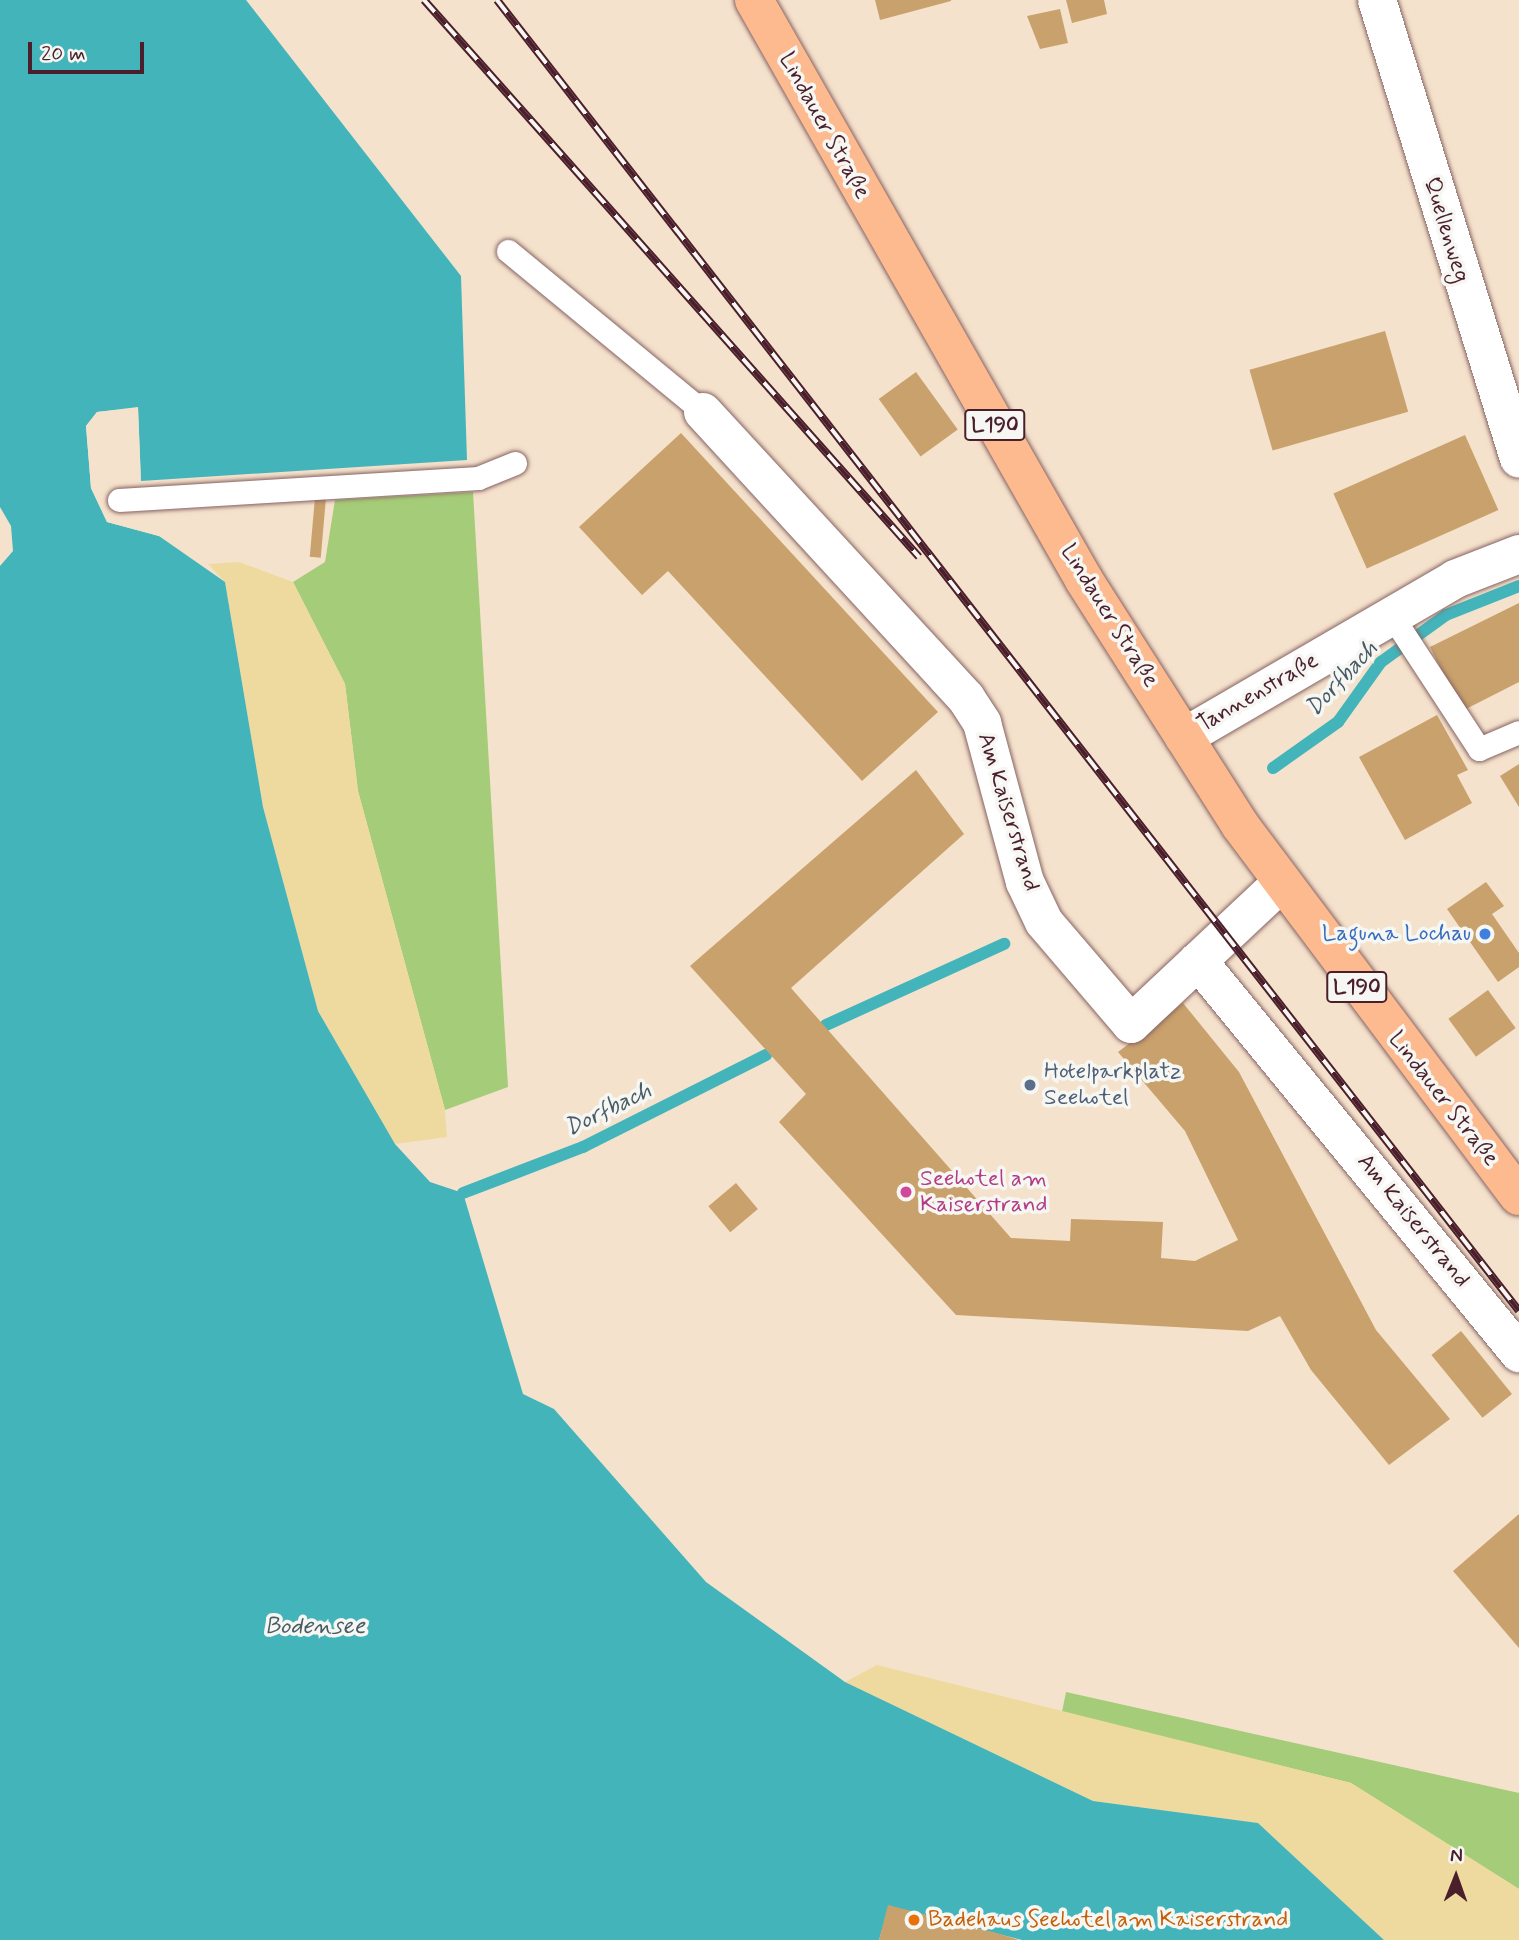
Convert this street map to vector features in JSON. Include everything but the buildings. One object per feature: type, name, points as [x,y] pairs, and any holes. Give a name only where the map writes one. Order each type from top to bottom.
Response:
[{"type":"main road","name":"Lindauer Straße","points":[[754,0],[1077,568],[1184,737],[1281,883],[1519,1196]]},
{"type":"street","name":"Quellenweg","points":[[1377,0],[1519,458]]},
{"type":"street","name":"Am Kaiserstrand","points":[[703,412],[966,698],[982,723],[1025,882],[1044,922],[1131,1024],[1281,883]]},
{"type":"street","name":"Tannenstraße","points":[[1184,737],[1397,625],[1455,579],[1519,554]]},
{"type":"street","name":"Am Kaiserstrand","points":[[1198,961],[1519,1353]]},
{"type":"lane","points":[[508,251],[703,412]]},
{"type":"lane","points":[[118,500],[478,478],[515,463]]},
{"type":"lane","points":[[1397,625],[1479,749],[1519,732]]},
{"type":"green space","points":[[473,492],[508,1087],[445,1110],[358,791],[345,684],[293,582],[325,562],[335,500]]},
{"type":"green space","points":[[1066,1692],[1519,1793],[1519,1889],[1351,1783],[1062,1712]]},
{"type":"sand","points":[[239,562],[293,582],[345,684],[358,791],[445,1110],[447,1137],[395,1144],[318,1011],[263,807],[225,582],[208,564]]},
{"type":"sand","points":[[877,1665],[1351,1783],[1519,1889],[1519,1940],[1384,1940],[1258,1823],[1093,1801],[845,1682]]},
{"type":"water","name":"Bodensee","points":[[0,0],[246,0],[461,276],[467,460],[141,481],[138,408],[97,412],[86,426],[91,488],[107,522],[159,536],[225,582],[263,807],[318,1011],[395,1144],[430,1182],[463,1193],[523,1394],[554,1409],[706,1582],[845,1682],[1093,1801],[1258,1823],[1384,1940],[1022,1940],[889,1906],[879,1940],[0,1940],[0,566],[13,551],[11,526],[0,507]]},
{"type":"pier","points":[[138,407],[141,485],[135,411],[99,415],[89,428],[95,487],[110,519],[161,533],[212,564],[159,536],[107,522],[91,488],[86,426],[97,412]]},
{"type":"waterway","name":"Dorfbach","points":[[1273,768],[1338,722],[1381,662],[1446,615],[1519,586]]},
{"type":"waterway","name":"Dorfbach","points":[[826,1025],[1004,944]]},
{"type":"waterway","name":"Dorfbach","points":[[463,1193],[583,1147],[766,1055]]},
{"type":"railway","points":[[424,0],[919,557]]},
{"type":"railway","points":[[497,0],[1519,1311]]},
{"type":"place","name":"Laguna Lochau","points":[[1485,934]]},
{"type":"place","name":"Hotelparkplatz Seehotel","points":[[1030,1085]]},
{"type":"place","name":"Seehotel am Kaiserstrand","points":[[906,1192]]},
{"type":"place","name":"Badehaus Seehotel am Kaiserstrand","points":[[914,1920]]}]
